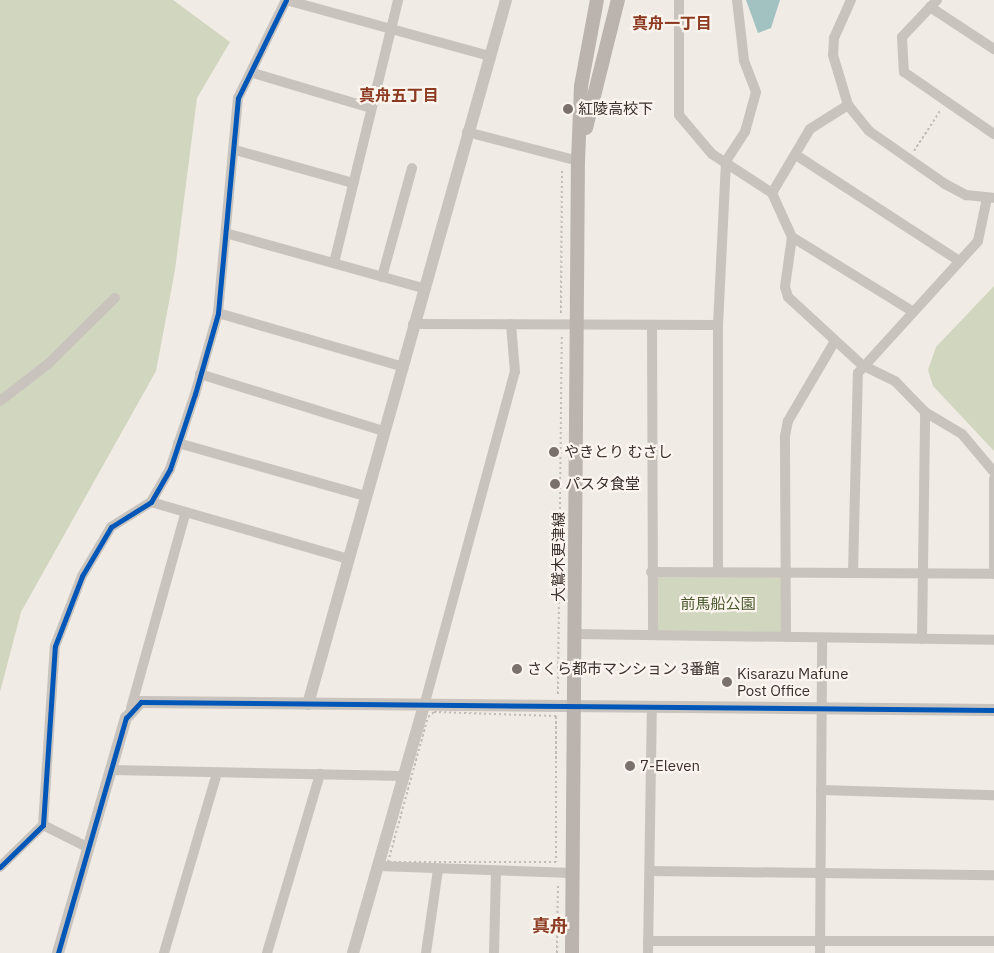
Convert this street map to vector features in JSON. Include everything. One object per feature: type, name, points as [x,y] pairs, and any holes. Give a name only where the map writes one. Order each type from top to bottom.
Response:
[{"type":"main road","points":[[578,161],[581,86],[598,0]]},
{"type":"main road","points":[[578,161],[618,0]]},
{"type":"main road","name":"大鷲木更津線","points":[[572,953],[575,634],[574,325],[578,161]]},
{"type":"street","points":[[334,263],[398,0]]},
{"type":"street","points":[[308,704],[400,366],[506,0]]},
{"type":"street","points":[[679,0],[679,115],[712,154],[726,161],[772,193],[792,237],[785,287],[788,297],[862,365],[895,381],[924,412],[962,434],[994,472]]},
{"type":"street","points":[[718,572],[718,325],[726,161],[745,132],[756,92],[744,60],[736,0]]},
{"type":"street","points":[[851,0],[834,38],[833,55],[848,105],[869,131],[945,184],[991,198],[978,241],[862,365],[858,373],[853,573]]},
{"type":"street","points":[[0,867],[43,825],[55,646],[94,549],[111,527],[151,502],[178,443],[218,313],[229,234],[238,98],[253,73],[283,1],[489,56]]},
{"type":"street","points":[[994,49],[934,4],[902,37],[904,72],[994,134]]},
{"type":"street","points":[[253,73],[371,108]]},
{"type":"street","points":[[772,193],[810,129],[848,105]]},
{"type":"street","points":[[467,132],[578,161]]},
{"type":"street","points":[[235,150],[353,183]]},
{"type":"street","points":[[796,155],[959,261]]},
{"type":"street","points":[[382,277],[412,168]]},
{"type":"street","points":[[229,234],[423,288]]},
{"type":"street","points":[[792,237],[912,311]]},
{"type":"street","points":[[0,401],[48,364],[115,298]]},
{"type":"street","points":[[218,313],[400,366]]},
{"type":"street","points":[[413,324],[718,325]]},
{"type":"street","points":[[353,953],[424,706],[514,372],[511,324]]},
{"type":"street","points":[[652,325],[650,572],[653,635]]},
{"type":"street","points":[[786,637],[785,572],[788,420],[834,341]]},
{"type":"street","points":[[200,374],[383,431]]},
{"type":"street","points":[[922,639],[924,412]]},
{"type":"street","points":[[178,443],[365,496]]},
{"type":"street","points":[[650,572],[994,574],[994,479]]},
{"type":"street","points":[[151,502],[185,514],[348,559]]},
{"type":"street","points":[[58,953],[132,708],[185,514]]},
{"type":"street","points":[[575,634],[994,640]]},
{"type":"street","points":[[820,953],[822,638]]},
{"type":"street","points":[[132,708],[141,702],[573,709],[994,710]]},
{"type":"street","points":[[648,953],[652,709]]},
{"type":"street","points":[[112,770],[404,776]]},
{"type":"street","points":[[164,953],[217,773]]},
{"type":"street","points":[[267,953],[320,774]]},
{"type":"street","points":[[821,790],[994,795]]},
{"type":"street","points":[[43,825],[89,848]]},
{"type":"street","points":[[378,866],[438,870],[572,873]]},
{"type":"street","points":[[426,953],[438,870]]},
{"type":"street","points":[[494,953],[496,871]]},
{"type":"street","points":[[650,871],[994,875]]},
{"type":"street","points":[[648,941],[820,938],[994,941]]},
{"type":"path","points":[[908,159],[945,102]]},
{"type":"path","points":[[561,318],[562,169]]},
{"type":"path","points":[[554,698],[560,692],[562,334]]},
{"type":"path","points":[[434,712],[556,716],[556,862],[388,862],[428,717],[434,712]]},
{"type":"path","points":[[557,953],[558,879]]},
{"type":"green space","points":[[0,0],[173,0],[230,42],[197,98],[175,270],[156,371],[21,612],[0,692]]},
{"type":"green space","points":[[994,286],[994,451],[933,386],[928,370],[936,347]]},
{"type":"green space","name":"前馬船公園","points":[[653,574],[781,576],[783,634],[655,632]]},
{"type":"water","points":[[746,0],[780,0],[771,28],[758,33]]},
{"type":"cycle path","points":[[0,867],[43,825],[55,646],[82,576],[111,527],[151,502],[170,469],[195,394],[218,313],[238,98],[286,0]]},
{"type":"cycle path","points":[[58,953],[126,718],[141,702],[994,710]]},
{"type":"place","name":"紅陵高校下","points":[[568,109]]},
{"type":"place","name":"やきとり むさし","points":[[554,452]]},
{"type":"place","name":"パスタ食堂","points":[[555,484]]},
{"type":"place","name":"さくら都市マンション 3番館","points":[[517,669]]},
{"type":"place","name":"Kisarazu Mafune Post Office","points":[[727,682]]},
{"type":"place","name":"7-Eleven","points":[[630,766]]},
{"type":"district","name":"真舟一丁目","points":[[672,23]]},
{"type":"district","name":"真舟五丁目","points":[[399,95]]},
{"type":"district","name":"真舟","points":[[550,926]]}]
